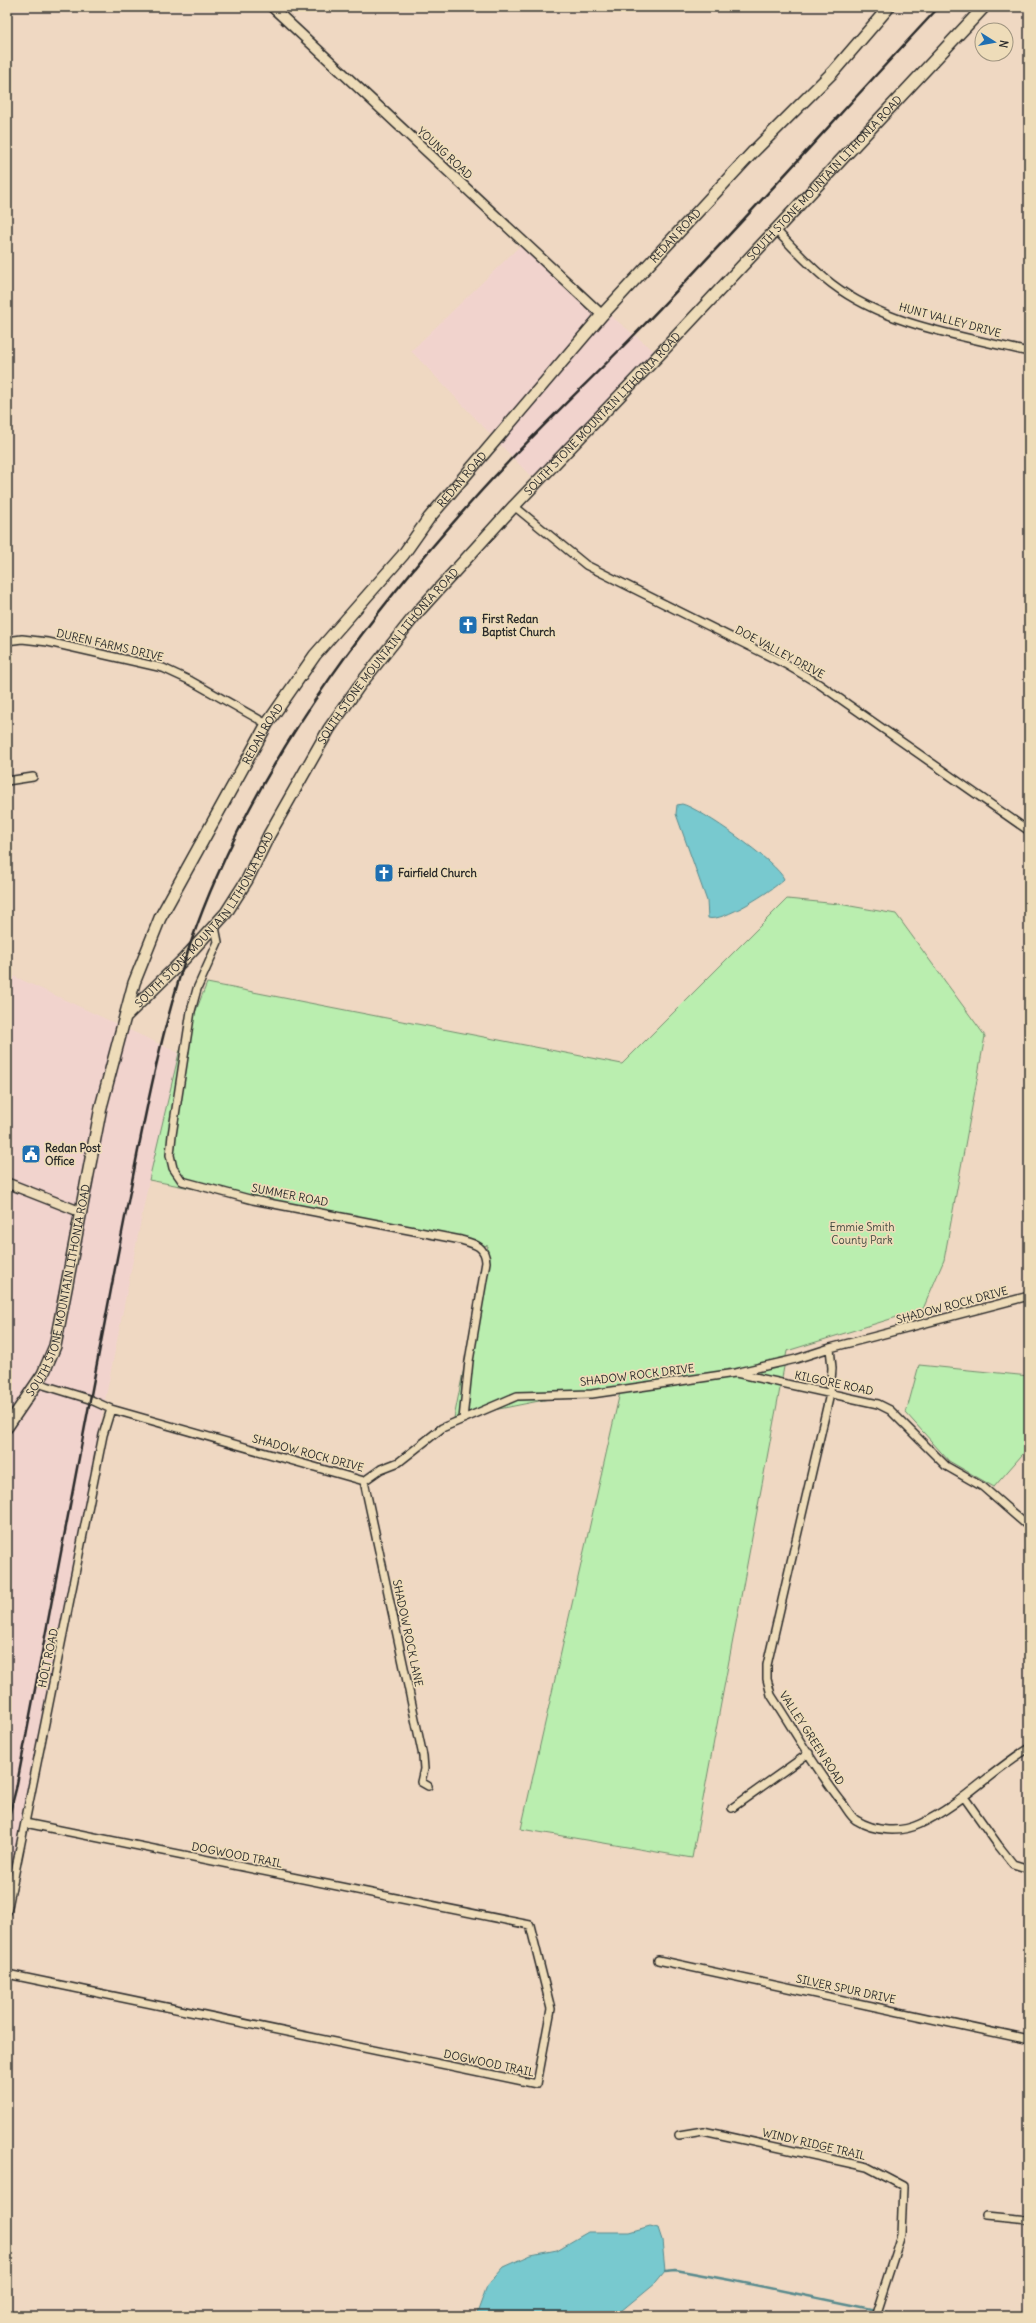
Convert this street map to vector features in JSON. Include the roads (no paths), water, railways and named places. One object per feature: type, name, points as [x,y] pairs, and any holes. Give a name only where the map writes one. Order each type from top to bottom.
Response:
[{"type":"main road","name":"REDAN ROAD","points":[[127,1015],[134,983],[160,918],[267,724],[315,655],[395,565],[434,512],[602,315],[752,153],[833,72],[889,7]]},
{"type":"main road","name":"SOUTH STONE MOUNTAIN LITHONIA ROAD","points":[[7,1427],[37,1383],[55,1346],[101,1107],[127,1015],[215,927],[247,880],[269,835],[329,728],[358,686],[417,612],[514,506],[657,357],[984,7]]},
{"type":"street","name":"YOUNG ROAD","points":[[272,7],[602,315]]},
{"type":"street","name":"HUNT VALLEY DRIVE","points":[[775,229],[808,264],[832,284],[862,302],[889,315],[914,324],[1029,352]]},
{"type":"street","name":"DOE VALLEY DRIVE","points":[[514,506],[586,565],[785,664],[819,684],[1029,830]]},
{"type":"street","name":"DUREN FARMS DRIVE","points":[[7,640],[22,639],[48,642],[163,668],[191,681],[267,724]]},
{"type":"street","points":[[7,781],[33,777]]},
{"type":"street","name":"SUMMER ROAD","points":[[215,927],[218,942],[197,989],[191,1011],[172,1135],[170,1155],[173,1168],[182,1181],[222,1192],[461,1240],[482,1247],[485,1251],[486,1262],[469,1361],[463,1419]]},
{"type":"street","points":[[7,1183],[81,1212]]},
{"type":"street","name":"SHADOW ROCK DRIVE","points":[[37,1383],[111,1409],[364,1481],[381,1468],[399,1462],[442,1428],[517,1396],[592,1394],[735,1373],[796,1359],[830,1348],[1029,1296]]},
{"type":"street","name":"VALLEY GREEN ROAD","points":[[830,1348],[832,1368],[830,1394],[767,1665],[767,1679],[771,1695],[833,1791],[855,1819],[866,1826],[902,1830],[920,1824],[964,1797],[1008,1761],[1029,1748]]},
{"type":"street","name":"KILGORE ROAD","points":[[735,1373],[830,1394],[866,1400],[890,1410],[946,1466],[983,1487],[1029,1527]]},
{"type":"street","name":"HOLT ROAD","points":[[7,1912],[104,1436],[111,1409]]},
{"type":"street","name":"SHADOW ROCK LANE","points":[[364,1481],[423,1756],[424,1769],[421,1782],[428,1786]]},
{"type":"street","points":[[732,1808],[809,1753]]},
{"type":"street","points":[[964,1797],[1013,1864],[1029,1870]]},
{"type":"street","name":"DOGWOOD TRAIL","points":[[7,1974],[537,2084],[551,2009],[530,1925],[25,1823]]},
{"type":"street","name":"SILVER SPUR DRIVE","points":[[658,1960],[1029,2040]]},
{"type":"street","name":"WINDY RIDGE TRAIL","points":[[679,2136],[703,2131],[867,2167],[903,2186],[901,2235],[875,2316]]},
{"type":"street","points":[[987,2216],[1029,2220]]},
{"type":"water","points":[[682,804],[705,815],[738,837],[779,871],[784,879],[759,897],[735,911],[724,916],[708,918],[707,901],[676,814],[677,805]]},
{"type":"water","points":[[650,2226],[658,2228],[662,2240],[665,2271],[656,2282],[615,2316],[476,2316],[487,2286],[504,2267],[531,2255],[557,2250],[588,2232],[629,2232]]},
{"type":"waterway","points":[[665,2271],[676,2270],[900,2315],[914,2316]]},
{"type":"railway","points":[[7,1824],[16,1789],[91,1391],[156,1064],[182,968],[198,922],[217,876],[242,824],[269,774],[330,677],[364,631],[436,542],[515,455],[717,249],[939,7]]},
{"type":"place","name":"First Redan Baptist Church","points":[[468,625]]},
{"type":"place","name":"Fairfield Church","points":[[384,873]]},
{"type":"place","name":"Redan Post Office","points":[[31,1154]]},
{"type":"park label","name":"Emmie Smith County Park","points":[[862,1233]]}]
